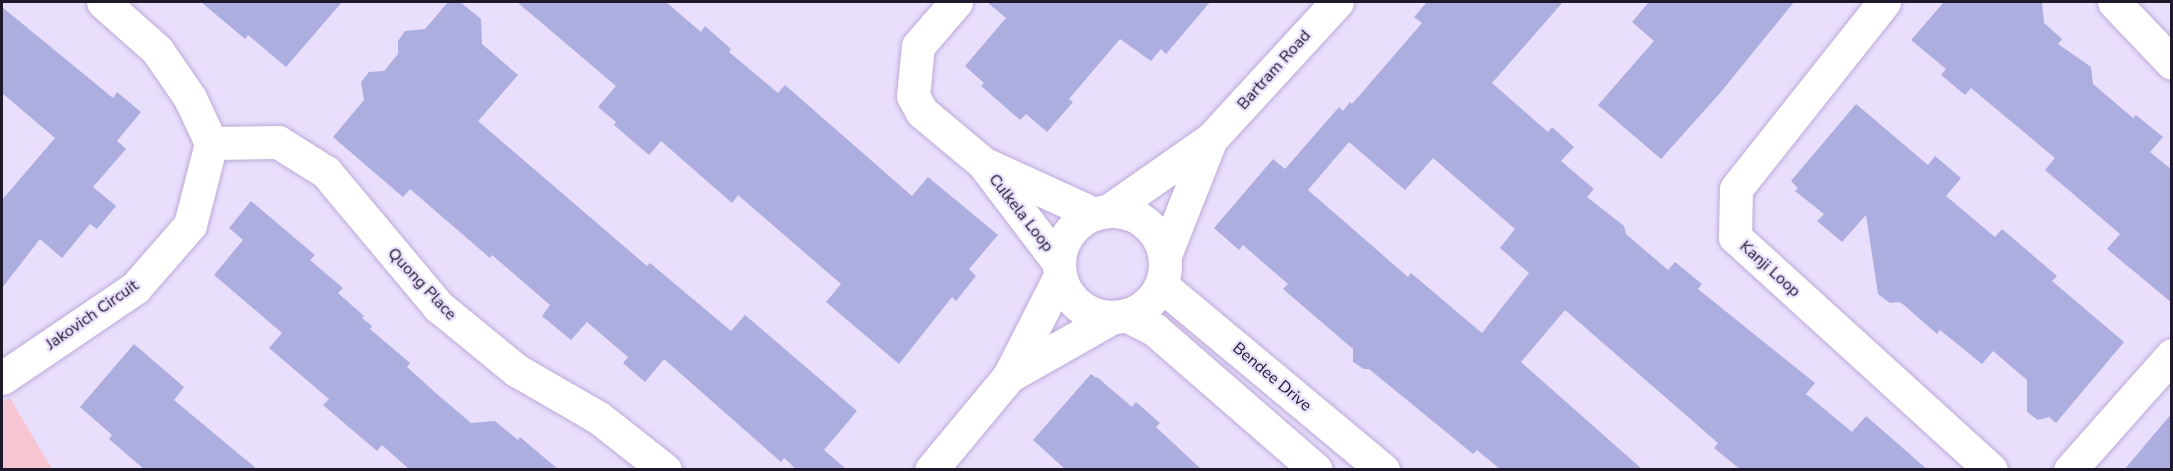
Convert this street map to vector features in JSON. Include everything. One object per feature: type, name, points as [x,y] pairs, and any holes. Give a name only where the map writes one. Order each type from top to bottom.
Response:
[{"type":"street","points":[[103,2],[157,50],[189,98],[211,142]]},
{"type":"street","name":"Culkela Loop","points":[[956,2],[918,46],[913,96],[922,112],[983,163],[1060,269]]},
{"type":"street","name":"Bartram Road","points":[[1101,212],[1211,139],[1337,2]]},
{"type":"street","name":"Kanji Loop","points":[[1884,2],[1736,189],[1735,237],[1991,470]]},
{"type":"street","points":[[2114,2],[2172,63]]},
{"type":"street","name":"Bartram Road","points":[[1163,270],[1211,139]]},
{"type":"street","name":"Jakovich Circuit","points":[[2,378],[135,288],[190,225],[211,142]]},
{"type":"street","name":"Quong Place","points":[[211,142],[278,142],[326,172],[438,306],[516,370],[598,418],[664,470]]},
{"type":"street","name":"Culkela Loop","points":[[983,163],[1101,212]]},
{"type":"street","points":[[931,470],[1009,376],[1060,269],[1065,239],[1072,228],[1101,212],[1123,212],[1144,222],[1159,240],[1163,270],[1152,298],[1140,309],[1119,316],[1009,376]]},
{"type":"street","points":[[1060,269],[1067,292],[1079,306],[1094,314],[1119,316],[1155,330],[1316,470]]},
{"type":"street","name":"Bendee Drive","points":[[1163,270],[1383,470]]},
{"type":"street","points":[[2070,470],[2172,355]]},
{"type":"shaded area","points":[[10,398],[52,469],[2,469],[2,402]]},
{"type":"building","points":[[201,2],[342,2],[286,67],[248,35],[245,39]]},
{"type":"building","points":[[448,2],[460,2],[481,19],[482,44],[518,75],[478,121],[647,266],[650,263],[731,331],[745,315],[857,411],[824,450],[847,470],[797,470],[784,458],[781,462],[664,359],[645,382],[623,363],[628,357],[587,322],[571,340],[542,316],[550,305],[492,255],[490,258],[410,189],[403,197],[333,137],[364,100],[361,82],[369,72],[384,71],[398,54],[398,41],[405,31],[425,29]]},
{"type":"building","points":[[517,2],[666,2],[701,32],[705,26],[731,49],[729,52],[778,93],[785,85],[912,196],[928,177],[998,235],[969,269],[976,276],[956,301],[952,297],[899,364],[826,302],[841,284],[738,195],[732,203],[661,141],[649,155],[614,125],[616,122],[598,107],[616,86]]},
{"type":"building","points":[[987,2],[1210,2],[1166,54],[1161,49],[1151,61],[1120,39],[1069,99],[1073,102],[1047,132],[1026,114],[1020,120],[981,86],[984,83],[965,66],[1006,18]]},
{"type":"building","points":[[1427,2],[1563,2],[1492,83],[1548,132],[1552,127],[1574,147],[1561,161],[1594,189],[1587,197],[1624,226],[1626,234],[1668,270],[1675,262],[1702,284],[1698,289],[1815,383],[1806,394],[1852,432],[1866,416],[1928,470],[1741,470],[1714,448],[1718,443],[1565,310],[1521,362],[1643,470],[1501,470],[1477,450],[1473,454],[1369,369],[1364,369],[1353,362],[1353,349],[1283,289],[1288,284],[1243,245],[1239,250],[1214,228],[1273,159],[1285,169],[1339,107],[1343,111],[1350,102],[1352,104],[1422,23],[1414,17]],"holes":[[[1349,142],[1405,190],[1433,158],[1515,229],[1500,248],[1529,273],[1482,333],[1411,273],[1408,277],[1308,190]]]},
{"type":"building","points":[[1649,2],[1794,2],[1720,93],[1661,159],[1598,105],[1654,41],[1632,22]]},
{"type":"building","points":[[1944,2],[2042,2],[2044,23],[2062,39],[2058,44],[2091,67],[2093,84],[2133,118],[2136,115],[2163,137],[2150,152],[2172,170],[2172,303],[2107,249],[2120,234],[2045,170],[2055,158],[1971,88],[1965,95],[1941,75],[1946,69],[1911,40]]},
{"type":"building","points":[[2,7],[113,98],[117,92],[141,112],[117,141],[126,149],[93,187],[116,206],[97,229],[90,224],[62,258],[40,239],[2,288],[2,200],[55,138],[2,93]]},
{"type":"building","points":[[1856,104],[1928,165],[1935,156],[1961,178],[1946,196],[1995,237],[2002,229],[2057,276],[2052,281],[2124,342],[2056,423],[2049,417],[2038,420],[2027,412],[2027,380],[1993,351],[1982,364],[1940,330],[1937,334],[1904,305],[1899,302],[1890,303],[1878,294],[1866,215],[1842,242],[1817,221],[1824,214],[1795,191],[1798,188],[1791,181]]},
{"type":"building","points":[[251,201],[315,255],[310,260],[343,288],[338,293],[364,316],[362,318],[372,326],[370,329],[410,363],[407,367],[438,395],[471,423],[495,421],[518,440],[520,437],[559,470],[410,470],[382,445],[377,451],[323,405],[329,399],[269,348],[282,333],[214,275],[243,240],[229,228]]},
{"type":"building","points":[[134,344],[184,387],[174,400],[258,470],[145,470],[109,439],[112,435],[80,407]]},
{"type":"building","points":[[1091,374],[1132,407],[1136,402],[1160,423],[1156,427],[1202,470],[1066,470],[1033,440]]},
{"type":"building","points":[[2172,413],[2172,470],[2124,470]]}]
